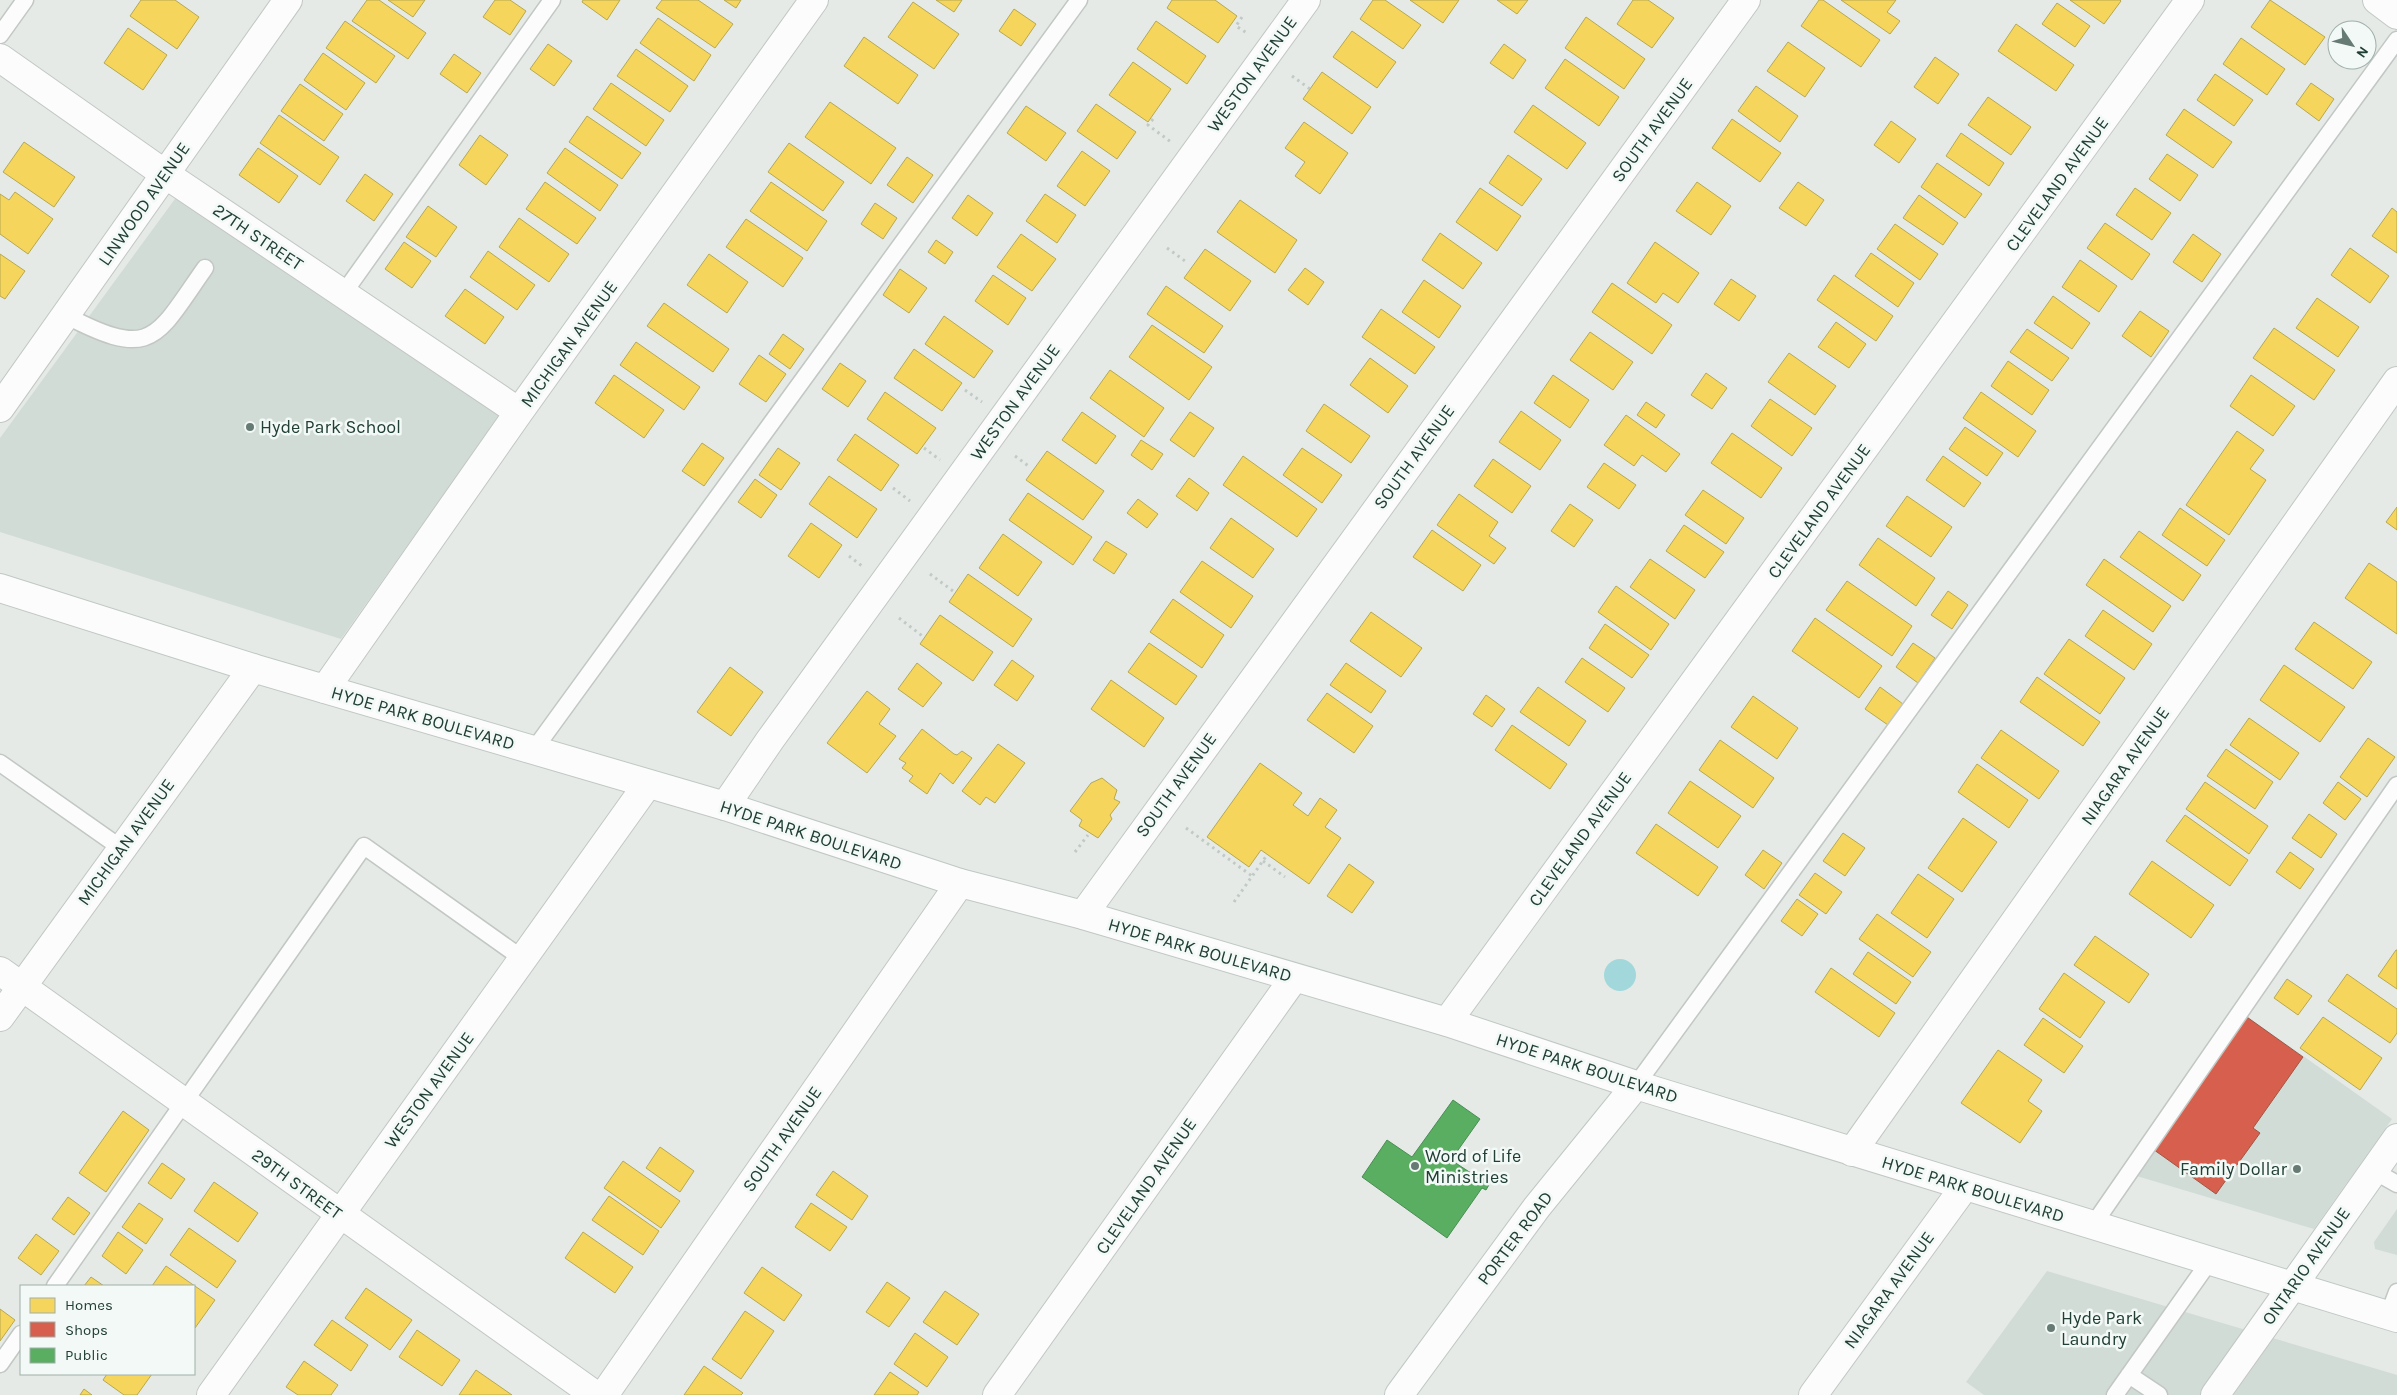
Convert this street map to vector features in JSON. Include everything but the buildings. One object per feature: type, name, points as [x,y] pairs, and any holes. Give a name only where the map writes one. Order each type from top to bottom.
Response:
[{"type":"street","name":"LINWOOD AVENUE","points":[[0,408],[288,0]]},
{"type":"street","name":"MICHIGAN AVENUE","points":[[326,689],[520,412],[814,0]]},
{"type":"street","name":"WESTON AVENUE","points":[[725,806],[770,740],[1306,0]]},
{"type":"street","name":"SOUTH AVENUE","points":[[1083,915],[1746,0]]},
{"type":"street","name":"CLEVELAND AVENUE","points":[[1447,1022],[2190,0]]},
{"type":"street","points":[[2376,0],[2397,14]]},
{"type":"street","name":"27TH STREET","points":[[0,58],[165,174],[520,412]]},
{"type":"street","name":"NIAGARA AVENUE","points":[[1852,1152],[2397,381]]},
{"type":"street","name":"HYDE PARK BOULEVARD","points":[[0,588],[253,668],[647,785],[725,806],[960,883],[1083,915],[1447,1022],[1636,1086],[2093,1225],[2291,1288],[2394,1309]]},
{"type":"street","name":"MICHIGAN AVENUE","points":[[0,1017],[11,979],[121,848],[253,668]]},
{"type":"street","name":"WESTON AVENUE","points":[[211,1395],[647,785]]},
{"type":"street","name":"SOUTH AVENUE","points":[[604,1395],[960,883]]},
{"type":"street","name":"CLEVELAND AVENUE","points":[[997,1395],[1294,978]]},
{"type":"street","name":"29TH STREET","points":[[11,979],[595,1395]]},
{"type":"street","name":"PORTER ROAD","points":[[1399,1395],[1537,1207],[1636,1086]]},
{"type":"street","name":"ONTARIO AVENUE","points":[[2215,1395],[2397,1138]]},
{"type":"street","name":"NIAGARA AVENUE","points":[[1813,1395],[1965,1186]]},
{"type":"lane","points":[[0,34],[24,0]]},
{"type":"lane","points":[[342,294],[552,0]]},
{"type":"lane","points":[[533,751],[1079,0]]},
{"type":"lane","points":[[1636,1086],[2397,40]]},
{"type":"lane","points":[[65,316],[101,334],[133,341],[152,336],[163,327],[205,268]]},
{"type":"lane","points":[[0,762],[121,848]]},
{"type":"lane","points":[[2093,1225],[2397,786]]},
{"type":"lane","points":[[56,1285],[364,846],[523,959]]},
{"type":"lane","points":[[2374,1171],[2397,1184]]},
{"type":"lane","points":[[2115,1395],[2208,1262]]},
{"type":"lane","points":[[0,1364],[20,1335]]},
{"type":"lane","points":[[2129,1375],[2159,1395]]},
{"type":"path","points":[[1242,16],[1236,26],[1251,37]]},
{"type":"path","points":[[1292,76],[1310,89]]},
{"type":"path","points":[[1153,119],[1148,126],[1174,144]]},
{"type":"path","points":[[1167,248],[1185,262]]},
{"type":"path","points":[[964,390],[984,404]]},
{"type":"path","points":[[924,448],[942,462]]},
{"type":"path","points":[[1015,456],[1030,467]]},
{"type":"path","points":[[893,488],[912,502]]},
{"type":"path","points":[[849,556],[865,568]]},
{"type":"path","points":[[930,574],[953,591]]},
{"type":"path","points":[[899,618],[925,638]]},
{"type":"path","points":[[1186,828],[1252,876]]},
{"type":"path","points":[[1075,852],[1088,834]]},
{"type":"path","points":[[1234,902],[1267,855]]},
{"type":"path","points":[[1263,861],[1285,877]]},
{"type":"shaded area","name":"Hyde Park School","points":[[180,192],[500,415],[341,639],[0,532],[0,438]]},
{"type":"shaded area","points":[[2234,1007],[2392,1119],[2314,1229],[2120,1171]]},
{"type":"shaded area","points":[[2397,1209],[2397,1255],[2375,1249],[2374,1242]]},
{"type":"shaded area","points":[[2047,1271],[2397,1375],[2397,1395],[1984,1395],[1966,1382]]},
{"type":"water","points":[[1620,959],[1626,960],[1631,964],[1635,969],[1635,981],[1631,986],[1626,990],[1620,991],[1614,990],[1609,986],[1605,981],[1604,975],[1605,969],[1609,964],[1614,960]]},
{"type":"place","name":"Hyde Park School","points":[[250,427]]},
{"type":"place","name":"Word of Life Ministries","points":[[1415,1166]]},
{"type":"place","name":"Family Dollar","points":[[2297,1169]]},
{"type":"place","name":"Hyde Park Laundry","points":[[2051,1328]]}]
